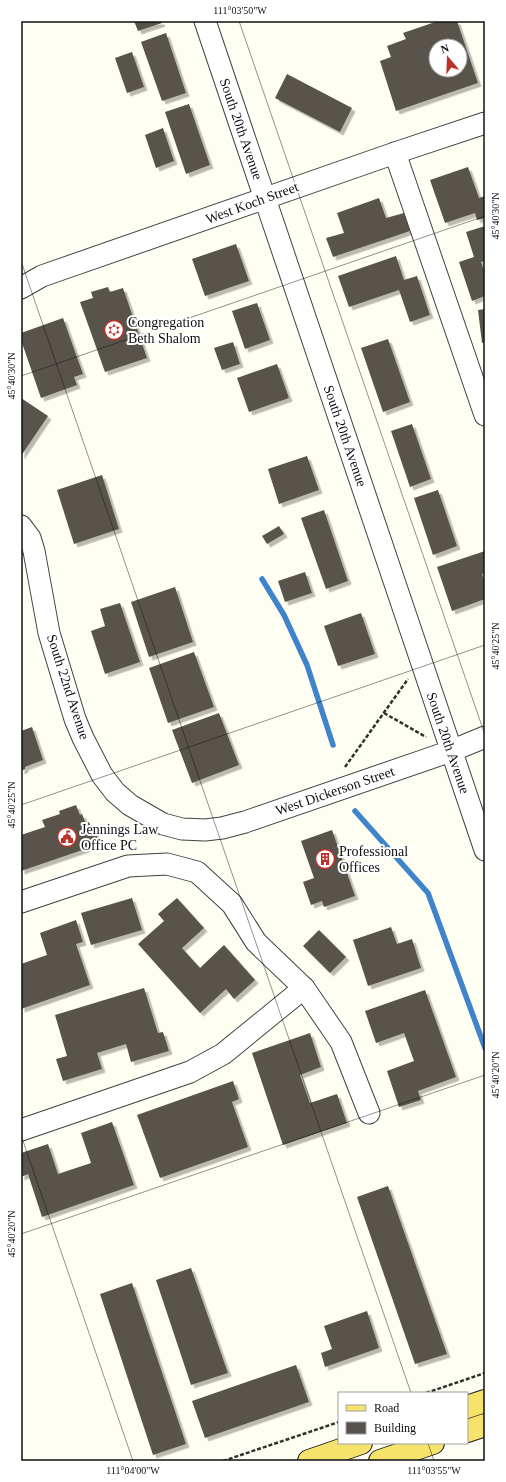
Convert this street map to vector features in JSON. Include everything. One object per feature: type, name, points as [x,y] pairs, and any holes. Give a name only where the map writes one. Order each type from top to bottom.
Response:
[{"type":"main road","points":[[468,1407],[485,1401]]},
{"type":"main road","points":[[468,1431],[485,1425]]},
{"type":"main road","points":[[309,1461],[359,1444]]},
{"type":"main road","points":[[380,1461],[430,1444]]},
{"type":"street","name":"South 20th Avenue","points":[[205,21],[450,751],[485,850]]},
{"type":"street","name":"West Koch Street","points":[[21,288],[42,276],[395,152],[485,123]]},
{"type":"street","points":[[395,152],[485,415]]},
{"type":"street","name":"South 22nd Avenue","points":[[21,526],[30,538],[34,551],[49,633],[75,719],[102,775],[115,792],[130,805],[163,824],[182,829]]},
{"type":"street","name":"West Dickerson Street","points":[[182,829],[205,830],[222,828],[244,822],[450,751],[485,737]]},
{"type":"street","points":[[21,902],[128,866],[167,864],[197,872],[232,904],[256,942],[304,988],[341,1042],[369,1114]]},
{"type":"street","points":[[21,1130],[190,1072],[223,1054],[304,988]]},
{"type":"path","points":[[344,769],[420,661]]},
{"type":"path","points":[[384,712],[450,751]]},
{"type":"path","points":[[429,1392],[485,1373]]},
{"type":"path","points":[[223,1461],[338,1422]]},
{"type":"building","points":[[134,21],[161,21],[162,23],[138,31]]},
{"type":"building","points":[[438,21],[457,21],[463,38],[428,38],[428,78],[468,78],[468,53],[478,83],[396,111],[380,61],[391,57],[387,46],[406,39],[403,33]]},
{"type":"building","points":[[166,33],[186,93],[162,101],[141,42]]},
{"type":"building","points":[[132,52],[144,87],[127,93],[115,58]]},
{"type":"building","points":[[287,74],[352,108],[340,132],[275,98]]},
{"type":"building","points":[[189,104],[210,165],[186,174],[165,112]]},
{"type":"building","points":[[163,128],[174,161],[156,168],[145,135]]},
{"type":"building","points":[[468,167],[479,198],[485,196],[485,218],[477,220],[475,213],[445,223],[430,180]]},
{"type":"building","points":[[379,198],[386,218],[404,213],[410,231],[333,257],[326,238],[344,233],[337,213]]},
{"type":"building","points":[[485,226],[485,261],[481,262],[485,273],[485,296],[472,301],[459,262],[474,257],[466,232]]},
{"type":"building","points":[[236,244],[249,281],[205,296],[192,259]]},
{"type":"building","points":[[396,256],[404,280],[417,276],[430,315],[410,322],[399,290],[349,307],[338,276]]},
{"type":"building","name":"Congregation Beth Shalom","points":[[108,287],[110,292],[123,288],[147,358],[105,372],[80,302],[93,298],[91,292]]},
{"type":"building","points":[[257,303],[270,340],[245,349],[232,311]]},
{"type":"building","points":[[485,309],[485,342],[482,343],[478,310]]},
{"type":"building","points":[[63,318],[83,374],[74,377],[77,385],[41,398],[21,340],[21,333]]},
{"type":"building","points":[[388,339],[410,402],[383,412],[361,348]]},
{"type":"building","points":[[233,342],[240,364],[222,370],[214,348]]},
{"type":"building","points":[[277,364],[289,398],[249,412],[237,378]]},
{"type":"building","points":[[21,398],[48,416],[21,456]]},
{"type":"building","points":[[412,424],[431,479],[410,487],[391,431]]},
{"type":"building","points":[[307,456],[319,490],[279,504],[268,469]]},
{"type":"building","points":[[102,475],[119,529],[74,544],[57,490]]},
{"type":"building","points":[[438,490],[457,546],[433,555],[414,498]]},
{"type":"building","points":[[324,510],[348,581],[326,589],[301,518]]},
{"type":"building","points":[[279,526],[284,534],[267,544],[262,536]]},
{"type":"building","points":[[485,551],[485,573],[482,574],[485,583],[485,599],[452,611],[437,567]]},
{"type":"building","points":[[305,572],[312,593],[285,602],[278,581]]},
{"type":"building","points":[[175,587],[193,642],[149,657],[131,602]]},
{"type":"building","points":[[120,603],[140,662],[105,674],[91,631],[105,626],[100,609]]},
{"type":"building","points":[[361,613],[375,654],[338,666],[324,626]]},
{"type":"building","points":[[194,652],[214,707],[168,723],[149,668]]},
{"type":"building","points":[[219,713],[239,765],[192,783],[172,730]]},
{"type":"building","points":[[32,727],[43,760],[25,767],[25,769],[21,771],[21,731]]},
{"type":"building","points":[[76,805],[86,824],[89,822],[93,832],[95,831],[100,844],[21,871],[21,835],[45,827],[42,820],[60,814],[59,811]]},
{"type":"building","name":"Professional Offices","points":[[332,830],[355,896],[324,907],[322,901],[311,905],[303,882],[314,878],[301,841]]},
{"type":"building","points":[[132,898],[142,930],[91,945],[81,913]]},
{"type":"building","points":[[177,898],[204,928],[182,948],[200,968],[224,945],[255,980],[234,999],[226,989],[200,1013],[138,944],[164,921],[158,914]]},
{"type":"building","points":[[76,920],[83,942],[76,944],[90,985],[21,1009],[21,964],[47,955],[40,933]]},
{"type":"building","points":[[391,927],[397,944],[412,939],[421,968],[368,986],[353,940]]},
{"type":"building","points":[[319,930],[346,957],[330,973],[303,946]]},
{"type":"building","points":[[144,988],[158,1033],[163,1032],[169,1051],[131,1062],[126,1044],[97,1053],[102,1069],[63,1081],[56,1059],[67,1056],[55,1015]]},
{"type":"building","points":[[425,990],[456,1077],[418,1091],[421,1100],[399,1107],[387,1071],[414,1061],[404,1033],[376,1043],[365,1011]]},
{"type":"building","points":[[310,1033],[321,1067],[300,1075],[310,1103],[337,1094],[347,1123],[283,1145],[252,1053]]},
{"type":"building","points":[[233,1081],[239,1099],[232,1102],[248,1147],[160,1178],[137,1115]]},
{"type":"building","points":[[112,1122],[134,1185],[42,1217],[28,1174],[21,1177],[21,1153],[48,1144],[58,1174],[91,1163],[81,1133]]},
{"type":"building","points":[[388,1186],[447,1354],[415,1364],[357,1197]]},
{"type":"building","points":[[191,1268],[228,1373],[191,1385],[156,1280]]},
{"type":"building","points":[[132,1283],[186,1444],[153,1455],[100,1294]]},
{"type":"building","points":[[367,1311],[379,1348],[325,1367],[321,1353],[332,1349],[324,1326]]},
{"type":"building","points":[[296,1365],[309,1402],[205,1438],[192,1401]]},
{"type":"waterway","points":[[262,579],[284,615],[307,665],[333,745]]},
{"type":"waterway","points":[[355,811],[428,893],[485,1048]]},
{"type":"place","name":"Congregation Beth Shalom","points":[[114,330]]},
{"type":"place","name":"Jennings Law Office PC","points":[[67,837]]},
{"type":"place","name":"Professional Offices","points":[[325,859]]}]
